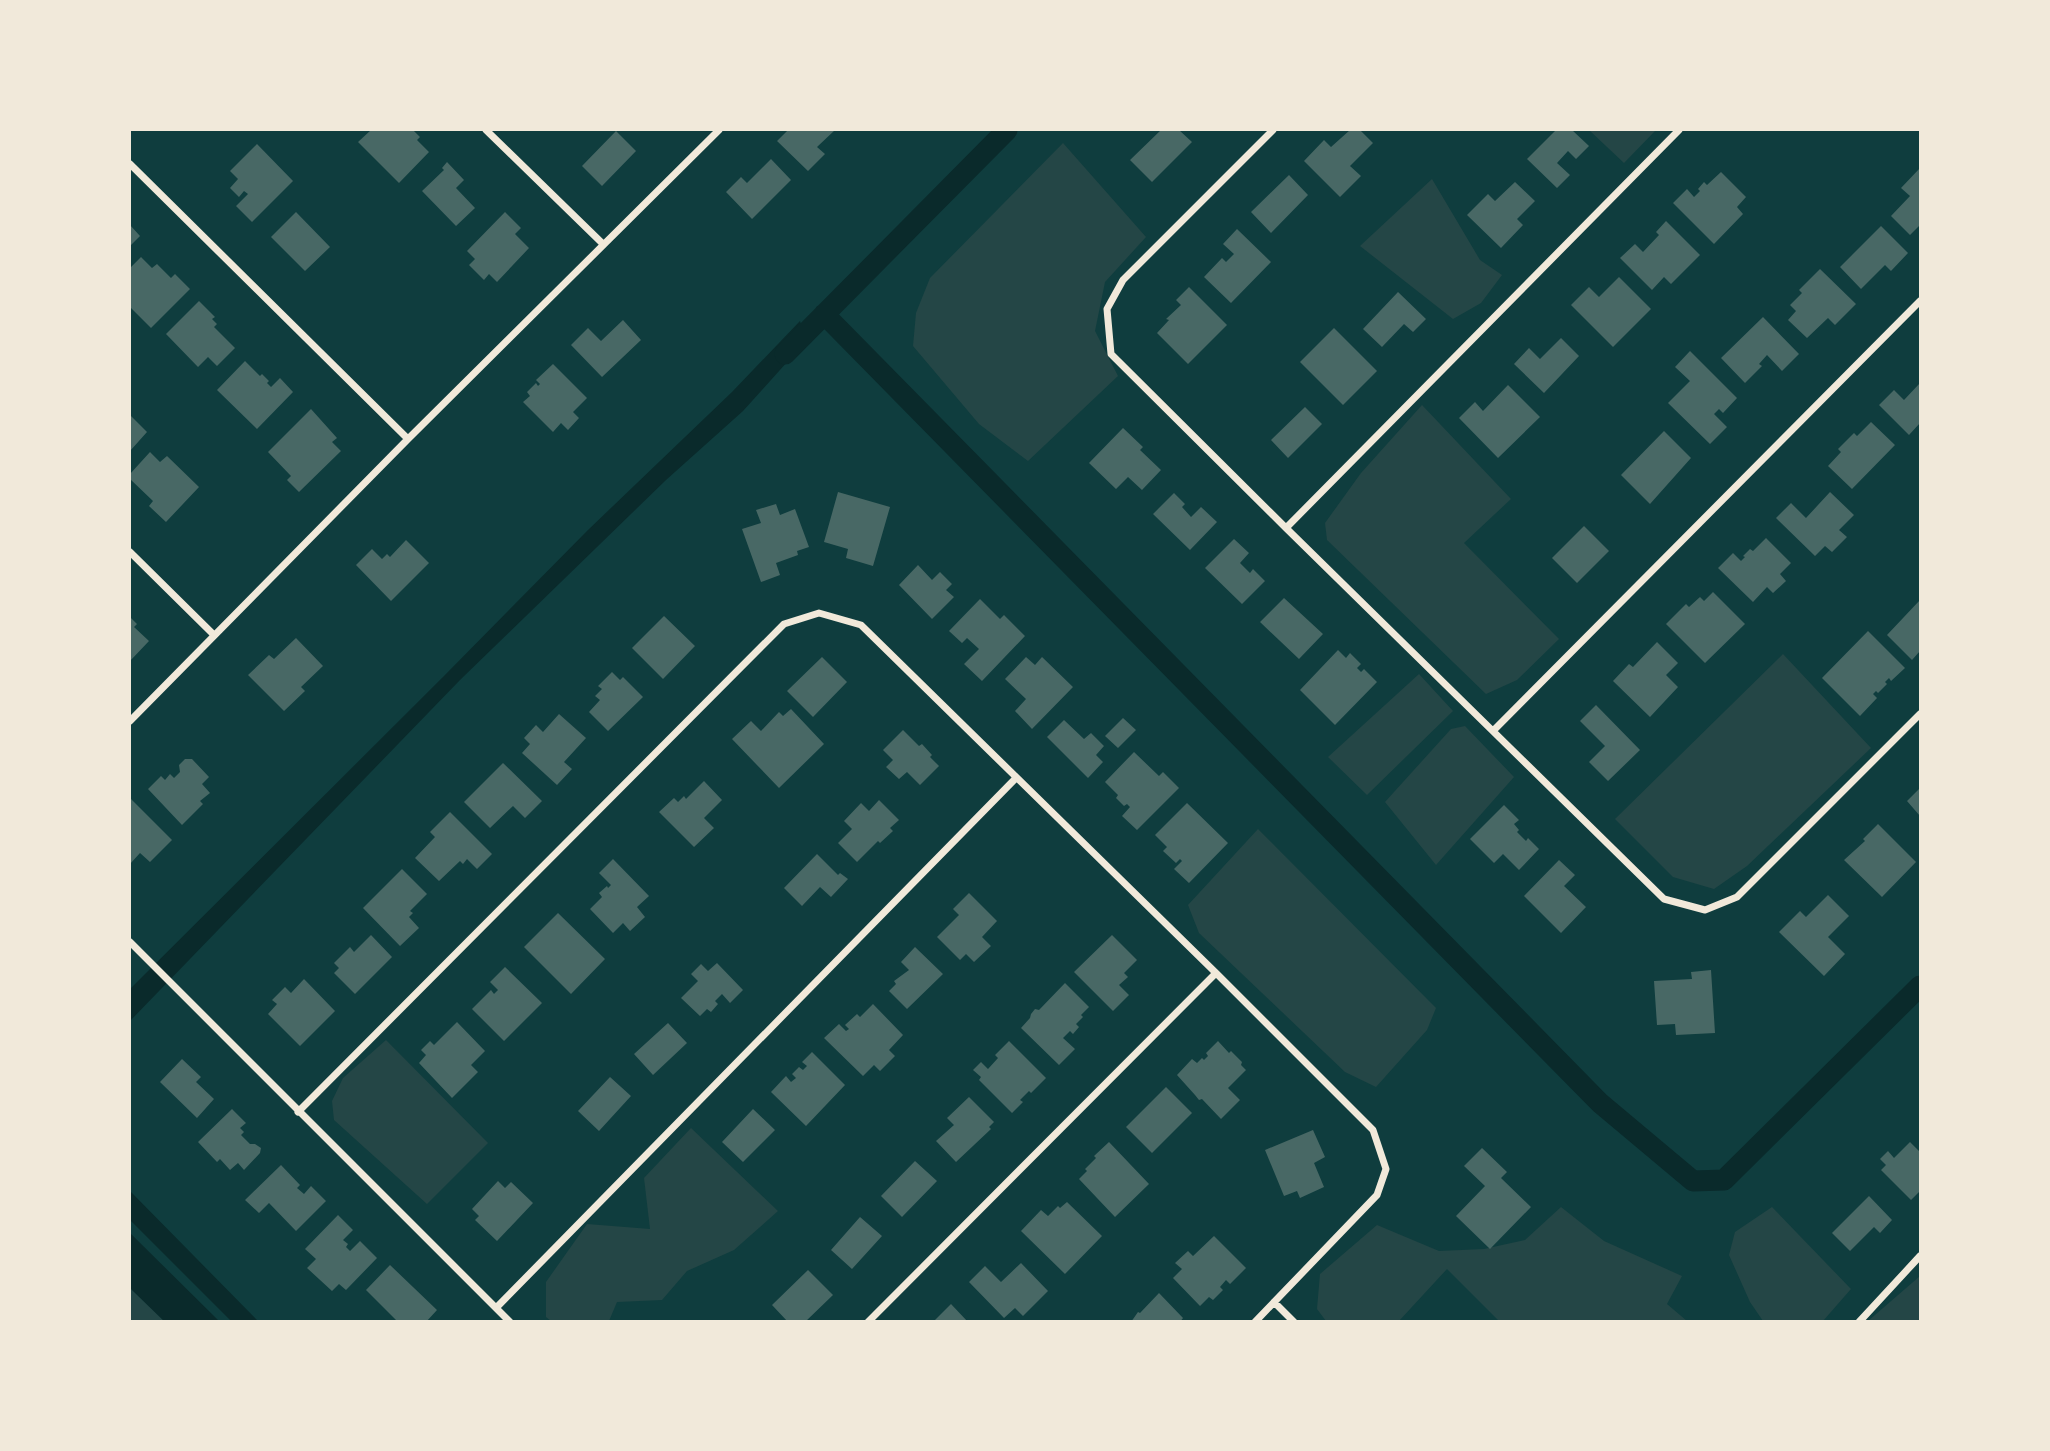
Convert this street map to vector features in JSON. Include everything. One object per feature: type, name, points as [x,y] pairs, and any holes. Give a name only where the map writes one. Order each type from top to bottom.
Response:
[{"type":"street","points":[[486,130],[603,243]]},
{"type":"street","points":[[130,722],[603,243],[719,130]]},
{"type":"street","points":[[1273,130],[1123,280],[1107,309],[1111,354],[1664,898],[1705,910],[1737,897],[1920,714]]},
{"type":"street","points":[[1286,528],[1679,130]]},
{"type":"street","points":[[130,164],[408,439]]},
{"type":"street","points":[[1493,731],[1920,301]]},
{"type":"street","points":[[130,552],[214,635]]},
{"type":"street","points":[[298,1112],[784,624],[819,613],[861,625],[1373,1130],[1386,1168],[1377,1195],[1255,1321]]},
{"type":"street","points":[[496,1308],[1016,778]]},
{"type":"street","points":[[132,944],[510,1321]]},
{"type":"street","points":[[868,1321],[1216,973]]},
{"type":"street","points":[[1859,1321],[1920,1256]]},
{"type":"street","points":[[1274,1302],[1294,1321]]},
{"type":"shaded area","points":[[1589,130],[1656,130],[1624,163]]},
{"type":"shaded area","points":[[1063,143],[1146,237],[1105,282],[1095,331],[1118,376],[1028,461],[979,424],[913,346],[916,313],[930,278]]},
{"type":"shaded area","points":[[1432,179],[1480,260],[1502,275],[1481,303],[1453,319],[1360,246]]},
{"type":"shaded area","points":[[800,321],[806,341],[743,411],[666,480],[460,680],[130,1021],[130,989],[588,530],[732,392]]},
{"type":"shaded area","points":[[1422,405],[1511,499],[1464,543],[1559,639],[1517,680],[1486,694],[1327,540],[1325,523],[1361,473]]},
{"type":"shaded area","points":[[1783,654],[1871,748],[1747,866],[1714,889],[1673,877],[1615,819]]},
{"type":"shaded area","points":[[1419,674],[1453,711],[1367,795],[1328,757]]},
{"type":"shaded area","points":[[1465,726],[1514,777],[1436,865],[1385,802],[1451,729]]},
{"type":"shaded area","points":[[1258,829],[1436,1008],[1427,1030],[1376,1087],[1345,1072],[1199,933],[1188,905]]},
{"type":"shaded area","points":[[386,1040],[488,1143],[427,1204],[334,1120],[332,1101],[343,1078]]},
{"type":"shaded area","points":[[691,1128],[778,1211],[734,1250],[687,1271],[662,1300],[617,1302],[609,1321],[551,1321],[546,1317],[546,1282],[587,1224],[650,1229],[644,1178]]},
{"type":"shaded area","points":[[130,1191],[258,1321],[231,1321],[130,1220]]},
{"type":"shaded area","points":[[1561,1207],[1604,1241],[1682,1276],[1667,1304],[1687,1321],[1499,1321],[1447,1269],[1399,1321],[1326,1321],[1317,1309],[1320,1274],[1377,1225],[1439,1251],[1484,1249],[1525,1240]]},
{"type":"shaded area","points":[[1772,1207],[1851,1289],[1823,1321],[1763,1321],[1750,1302],[1729,1255],[1735,1232]]},
{"type":"shaded area","points":[[130,1233],[219,1321],[164,1321],[130,1288]]},
{"type":"shaded area","points":[[1920,1276],[1920,1321],[1868,1321]]},
{"type":"shaded area","points":[[130,1288],[164,1321],[130,1321]]},
{"type":"building","points":[[371,130],[413,130],[420,137],[417,140],[429,152],[399,183],[358,142]]},
{"type":"building","points":[[788,130],[835,130],[817,147],[825,154],[808,171],[777,141]]},
{"type":"building","points":[[1161,130],[1179,130],[1192,142],[1152,182],[1130,160]]},
{"type":"building","points":[[1350,130],[1360,130],[1373,143],[1350,166],[1361,176],[1340,197],[1304,161],[1324,140],[1331,147]]},
{"type":"building","points":[[1556,130],[1572,130],[1589,146],[1576,159],[1568,151],[1557,163],[1570,175],[1557,188],[1527,159]]},
{"type":"building","points":[[616,131],[636,151],[602,186],[582,166]]},
{"type":"building","points":[[257,144],[293,181],[252,222],[236,206],[248,194],[244,191],[239,197],[230,188],[238,179],[230,171]]},
{"type":"building","points":[[771,159],[791,180],[752,219],[726,192],[741,177],[747,183]]},
{"type":"building","points":[[447,162],[464,180],[456,188],[475,208],[456,226],[422,191],[444,170],[442,168]]},
{"type":"building","points":[[1920,168],[1920,225],[1910,235],[1891,216],[1910,196],[1901,188]]},
{"type":"building","points":[[1721,172],[1746,197],[1737,207],[1743,214],[1714,244],[1673,203],[1687,189],[1694,197],[1704,182],[1707,185]]},
{"type":"building","points":[[1289,175],[1308,195],[1271,233],[1251,212]]},
{"type":"building","points":[[1515,182],[1535,201],[1517,219],[1523,225],[1501,248],[1467,215],[1488,194],[1495,201]]},
{"type":"building","points":[[296,212],[330,247],[305,271],[271,237]]},
{"type":"building","points":[[505,212],[521,228],[515,234],[529,248],[497,282],[489,274],[484,280],[469,265],[475,259],[467,251]]},
{"type":"building","points":[[1666,221],[1700,255],[1671,284],[1664,277],[1652,290],[1620,258],[1635,244],[1643,252],[1659,235],[1656,232]]},
{"type":"building","points":[[130,225],[140,236],[130,246]]},
{"type":"building","points":[[1881,226],[1908,253],[1891,271],[1885,265],[1861,289],[1840,267]]},
{"type":"building","points":[[1237,229],[1271,262],[1231,303],[1204,277],[1222,258],[1226,262],[1234,254],[1223,244]]},
{"type":"building","points":[[141,257],[152,268],[157,264],[171,278],[175,274],[190,289],[151,328],[130,307],[130,268]]},
{"type":"building","points":[[1820,269],[1856,304],[1835,325],[1828,318],[1807,338],[1788,320],[1796,311],[1790,305],[1802,293],[1799,290]]},
{"type":"building","points":[[1619,277],[1651,309],[1613,347],[1571,305],[1589,287],[1599,297]]},
{"type":"building","points":[[1189,287],[1227,325],[1188,364],[1157,333],[1169,320],[1166,319],[1181,305],[1176,300]]},
{"type":"building","points":[[1398,292],[1426,319],[1413,332],[1404,324],[1382,347],[1363,329]]},
{"type":"building","points":[[199,301],[215,317],[212,319],[217,324],[214,327],[235,348],[217,366],[208,357],[198,367],[166,334]]},
{"type":"building","points":[[1763,317],[1799,354],[1782,371],[1767,355],[1759,364],[1762,366],[1745,383],[1721,358]]},
{"type":"building","points":[[623,320],[641,340],[602,377],[571,345],[588,328],[601,341]]},
{"type":"building","points":[[1334,328],[1377,371],[1343,405],[1300,362]]},
{"type":"building","points":[[1561,338],[1579,356],[1544,393],[1514,364],[1529,348],[1540,359]]},
{"type":"building","points":[[1690,351],[1737,398],[1723,413],[1719,409],[1714,414],[1727,427],[1710,444],[1668,403],[1690,381],[1675,367]]},
{"type":"building","points":[[245,361],[269,381],[267,383],[271,387],[280,378],[293,392],[257,429],[217,390]]},
{"type":"building","points":[[553,364],[587,398],[573,412],[579,418],[568,430],[561,423],[553,432],[523,402],[530,396],[527,392],[536,383],[538,386],[540,384],[536,380]]},
{"type":"building","points":[[1920,383],[1920,423],[1909,435],[1879,405],[1894,390],[1904,400]]},
{"type":"building","points":[[1508,385],[1540,417],[1498,458],[1459,418],[1475,402],[1483,411]]},
{"type":"building","points":[[1305,407],[1322,424],[1288,458],[1271,440]]},
{"type":"building","points":[[311,409],[337,438],[332,442],[341,451],[299,492],[287,480],[291,476],[268,452]]},
{"type":"building","points":[[130,415],[147,432],[130,451]]},
{"type":"building","points":[[1871,422],[1895,445],[1852,489],[1828,466],[1841,452],[1838,449],[1854,433],[1857,436]]},
{"type":"building","points":[[1123,428],[1143,447],[1140,450],[1161,470],[1142,490],[1128,477],[1116,489],[1089,463]]},
{"type":"building","points":[[1664,431],[1691,458],[1650,504],[1621,475]]},
{"type":"building","points":[[150,452],[160,462],[167,456],[199,487],[166,522],[149,506],[153,501],[130,479],[130,474]]},
{"type":"building","points":[[838,492],[890,507],[873,566],[846,558],[848,549],[824,542]]},
{"type":"building","points":[[1830,492],[1854,515],[1839,530],[1847,537],[1832,552],[1825,546],[1815,556],[1776,518],[1791,503],[1806,518]]},
{"type":"building","points":[[1174,493],[1185,504],[1182,507],[1191,517],[1201,507],[1217,522],[1190,550],[1153,514]]},
{"type":"building","points":[[776,504],[780,515],[795,509],[809,547],[797,551],[798,555],[776,563],[780,575],[761,582],[742,529],[761,523],[756,510]]},
{"type":"building","points":[[1584,526],[1609,551],[1577,583],[1552,558]]},
{"type":"building","points":[[1766,538],[1791,563],[1780,574],[1786,581],[1773,593],[1767,587],[1753,602],[1718,568],[1733,553],[1741,561],[1750,549],[1753,551]]},
{"type":"building","points":[[1234,539],[1249,553],[1240,563],[1250,573],[1253,569],[1265,581],[1242,604],[1205,568]]},
{"type":"building","points":[[406,540],[429,563],[391,601],[356,565],[372,549],[382,559],[387,554],[390,557]]},
{"type":"building","points":[[918,565],[932,580],[940,572],[952,584],[946,590],[954,597],[932,619],[899,585]]},
{"type":"building","points":[[1713,592],[1745,624],[1705,663],[1666,624],[1686,604],[1689,607],[1700,597],[1704,601]]},
{"type":"building","points":[[1284,598],[1323,634],[1299,659],[1260,622]]},
{"type":"building","points":[[980,599],[1000,619],[1004,615],[1025,636],[982,681],[964,664],[979,649],[967,638],[962,643],[949,631]]},
{"type":"building","points":[[1920,600],[1920,651],[1912,660],[1887,635]]},
{"type":"building","points":[[664,616],[695,646],[663,679],[632,648]]},
{"type":"building","points":[[130,617],[137,624],[134,627],[149,641],[130,661]]},
{"type":"building","points":[[1868,631],[1905,668],[1891,681],[1889,678],[1878,693],[1876,691],[1873,694],[1877,698],[1860,716],[1822,678]]},
{"type":"building","points":[[296,638],[323,666],[301,687],[305,691],[284,711],[248,675],[269,655],[274,659]]},
{"type":"building","points":[[1657,642],[1678,663],[1666,675],[1678,687],[1650,717],[1613,681],[1629,664],[1633,667]]},
{"type":"building","points":[[1338,650],[1346,658],[1350,653],[1361,664],[1357,668],[1361,672],[1364,669],[1377,682],[1335,725],[1300,690]]},
{"type":"building","points":[[822,657],[847,682],[813,717],[787,691]]},
{"type":"building","points":[[1026,657],[1035,665],[1042,657],[1073,687],[1032,729],[1015,711],[1026,699],[1005,679]]},
{"type":"building","points":[[612,672],[620,680],[623,677],[643,697],[608,731],[589,712],[600,700],[595,696],[602,689],[598,686]]},
{"type":"building","points":[[1596,705],[1640,750],[1608,781],[1589,762],[1605,746],[1580,721]]},
{"type":"building","points":[[791,709],[824,744],[779,788],[732,739],[751,721],[761,731],[779,712],[783,716]]},
{"type":"building","points":[[559,714],[586,738],[564,762],[572,769],[557,785],[522,753],[530,744],[524,738],[536,725],[543,732]]},
{"type":"building","points":[[1123,718],[1136,730],[1118,748],[1105,736]]},
{"type":"building","points":[[1064,720],[1084,739],[1091,733],[1104,746],[1096,755],[1103,762],[1088,778],[1047,737]]},
{"type":"building","points":[[903,730],[919,746],[922,744],[939,766],[920,785],[907,772],[899,779],[886,767],[893,760],[883,750]]},
{"type":"building","points":[[1134,752],[1159,776],[1163,772],[1179,788],[1137,830],[1122,816],[1130,807],[1127,804],[1124,806],[1116,798],[1118,795],[1105,782]]},
{"type":"building","points":[[185,759],[192,759],[209,777],[202,784],[210,793],[200,801],[203,804],[182,825],[148,789],[161,776],[165,780],[170,774],[174,778],[180,772],[179,765]]},
{"type":"building","points":[[503,763],[542,801],[525,818],[513,806],[490,828],[464,802]]},
{"type":"building","points":[[704,781],[722,800],[704,818],[714,828],[694,847],[659,812],[674,798],[678,802],[684,796],[686,799]]},
{"type":"building","points":[[1920,788],[1920,816],[1907,801]]},
{"type":"building","points":[[130,798],[172,840],[150,862],[140,853],[130,864]]},
{"type":"building","points":[[879,800],[899,820],[890,828],[893,831],[880,843],[878,841],[857,862],[838,843],[852,829],[844,821],[861,803],[869,811]]},
{"type":"building","points":[[1187,803],[1228,843],[1189,883],[1174,869],[1182,861],[1180,859],[1176,863],[1163,851],[1167,847],[1155,835]]},
{"type":"building","points":[[1504,805],[1519,820],[1514,824],[1519,830],[1517,832],[1539,849],[1519,870],[1503,854],[1494,863],[1470,839]]},
{"type":"building","points":[[450,812],[492,854],[477,869],[467,859],[463,864],[460,861],[439,881],[415,858],[435,837],[430,832]]},
{"type":"building","points":[[1878,824],[1916,862],[1882,897],[1844,860],[1865,841],[1863,839]]},
{"type":"building","points":[[817,854],[838,875],[840,873],[848,879],[831,897],[820,887],[802,906],[784,888]]},
{"type":"building","points":[[613,859],[649,896],[637,907],[645,917],[630,931],[623,923],[613,933],[590,909],[602,897],[599,893],[611,885],[599,873]]},
{"type":"building","points":[[1559,860],[1575,875],[1564,886],[1586,907],[1561,933],[1524,896]]},
{"type":"building","points":[[402,869],[427,894],[410,911],[413,913],[409,917],[419,928],[400,946],[363,908]]},
{"type":"building","points":[[969,893],[997,921],[982,937],[991,946],[974,962],[966,954],[960,960],[937,937],[959,915],[953,909]]},
{"type":"building","points":[[1828,895],[1849,916],[1828,937],[1845,954],[1824,976],[1779,932],[1800,911],[1806,917]]},
{"type":"building","points":[[558,913],[605,959],[571,994],[524,947]]},
{"type":"building","points":[[371,935],[392,957],[355,994],[334,973],[339,968],[334,963],[350,947],[354,952]]},
{"type":"building","points":[[1112,935],[1137,960],[1124,973],[1128,977],[1119,985],[1129,995],[1113,1011],[1074,972]]},
{"type":"building","points":[[915,947],[943,974],[907,1009],[889,991],[896,984],[894,981],[909,970],[901,962]]},
{"type":"building","points":[[717,963],[743,990],[730,1003],[722,994],[715,1001],[718,1004],[711,1012],[707,1009],[700,1016],[681,998],[698,981],[691,974],[701,964],[708,971]]},
{"type":"building","points":[[505,967],[542,1003],[504,1041],[472,1009],[491,990],[494,994],[498,990],[490,982]]},
{"type":"building","points":[[1711,970],[1715,1033],[1676,1035],[1675,1024],[1657,1025],[1654,981],[1692,979],[1691,972]]},
{"type":"building","points":[[304,979],[335,1011],[300,1046],[268,1014],[277,1004],[272,1000],[285,987],[291,993]]},
{"type":"building","points":[[1065,983],[1089,1007],[1076,1024],[1079,1027],[1073,1034],[1070,1031],[1063,1038],[1075,1049],[1059,1065],[1021,1028],[1035,1009],[1039,1010]]},
{"type":"building","points":[[873,1004],[903,1035],[889,1050],[895,1056],[880,1071],[874,1065],[863,1076],[824,1038],[839,1024],[846,1031],[849,1029],[845,1025],[857,1014],[860,1017]]},
{"type":"building","points":[[457,1022],[485,1051],[471,1065],[478,1072],[452,1098],[419,1063],[426,1055],[421,1050],[430,1041],[434,1045]]},
{"type":"building","points":[[668,1023],[687,1043],[653,1075],[634,1054]]},
{"type":"building","points":[[1009,1041],[1046,1078],[1020,1100],[1023,1102],[1012,1113],[979,1080],[981,1077],[973,1070],[981,1062],[988,1069],[998,1058],[995,1055]]},
{"type":"building","points":[[1218,1041],[1242,1062],[1241,1065],[1246,1070],[1228,1088],[1240,1100],[1221,1119],[1202,1099],[1199,1100],[1177,1075],[1192,1059],[1197,1063],[1202,1058],[1204,1060],[1208,1056],[1206,1053]]},
{"type":"building","points":[[812,1052],[845,1085],[806,1126],[771,1092],[786,1076],[791,1082],[796,1078],[792,1074],[799,1067],[803,1070],[807,1066],[802,1062]]},
{"type":"building","points":[[182,1059],[201,1077],[196,1082],[214,1099],[197,1118],[160,1082]]},
{"type":"building","points":[[610,1077],[631,1096],[599,1131],[578,1111]]},
{"type":"building","points":[[1166,1087],[1192,1113],[1152,1153],[1126,1127]]},
{"type":"building","points":[[969,1097],[994,1122],[989,1127],[991,1129],[956,1162],[936,1141],[954,1125],[947,1118]]},
{"type":"building","points":[[232,1109],[246,1123],[240,1128],[244,1132],[241,1135],[250,1144],[261,1148],[260,1153],[244,1170],[238,1163],[230,1170],[220,1159],[217,1162],[198,1142]]},
{"type":"building","points":[[753,1109],[775,1130],[743,1162],[722,1142]]},
{"type":"building","points":[[1313,1130],[1325,1157],[1314,1163],[1324,1187],[1300,1198],[1297,1191],[1284,1196],[1265,1150]]},
{"type":"building","points":[[1109,1142],[1149,1184],[1115,1217],[1079,1179],[1096,1158],[1094,1156]]},
{"type":"building","points":[[1910,1142],[1920,1152],[1920,1191],[1911,1200],[1881,1170],[1886,1165],[1880,1159],[1888,1151],[1894,1158]]},
{"type":"building","points":[[1482,1148],[1507,1172],[1501,1178],[1531,1207],[1490,1249],[1456,1216],[1485,1186],[1464,1166]]},
{"type":"building","points":[[915,1161],[937,1181],[902,1217],[881,1196]]},
{"type":"building","points":[[281,1165],[300,1185],[297,1188],[304,1194],[311,1186],[326,1201],[296,1231],[269,1203],[259,1213],[245,1200]]},
{"type":"building","points":[[498,1181],[505,1188],[511,1182],[533,1203],[497,1241],[475,1220],[479,1216],[472,1209]]},
{"type":"building","points":[[1869,1196],[1892,1220],[1880,1233],[1874,1227],[1850,1251],[1832,1233]]},
{"type":"building","points":[[1067,1202],[1102,1236],[1065,1274],[1021,1231],[1041,1210],[1048,1216],[1058,1206],[1060,1208]]},
{"type":"building","points":[[338,1215],[353,1230],[343,1240],[348,1244],[346,1247],[350,1251],[360,1241],[377,1258],[346,1290],[339,1284],[332,1291],[307,1268],[316,1259],[305,1249]]},
{"type":"building","points":[[860,1217],[882,1236],[852,1269],[831,1250]]},
{"type":"building","points":[[1214,1236],[1246,1268],[1230,1284],[1226,1280],[1220,1287],[1223,1290],[1213,1300],[1209,1297],[1200,1306],[1173,1278],[1182,1269],[1175,1263],[1188,1251],[1193,1256]]},
{"type":"building","points":[[1021,1263],[1048,1291],[1023,1316],[1015,1308],[1004,1318],[969,1282],[985,1266],[1001,1282]]},
{"type":"building","points":[[390,1265],[437,1310],[426,1322],[398,1322],[366,1290]]},
{"type":"building","points":[[808,1270],[833,1295],[805,1322],[788,1322],[772,1305]]},
{"type":"building","points":[[1159,1293],[1183,1318],[1180,1322],[1131,1322],[1138,1312]]},
{"type":"building","points":[[951,1304],[968,1322],[933,1322]]},
{"type":"waterway","points":[[785,354],[1007,130]]},
{"type":"waterway","points":[[824,314],[1600,1103],[1693,1181],[1724,1180],[1920,986]]}]
